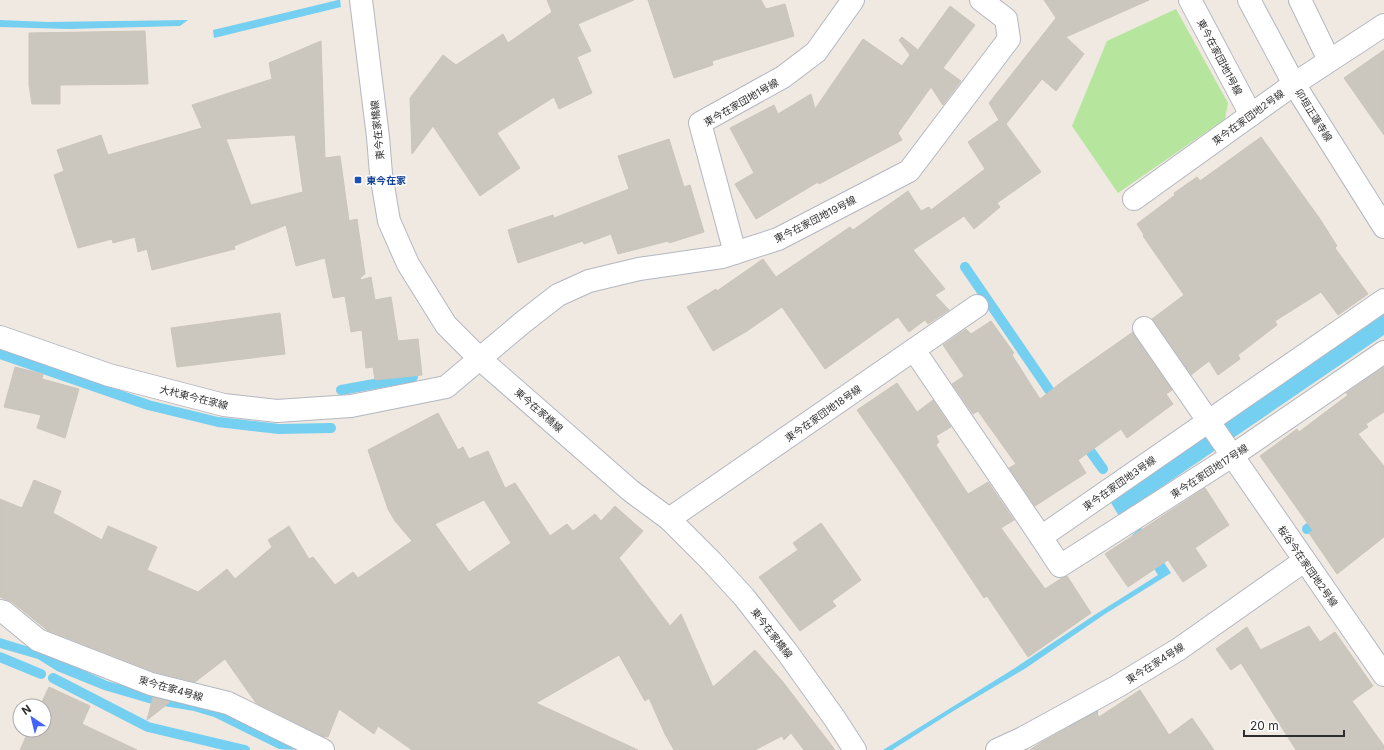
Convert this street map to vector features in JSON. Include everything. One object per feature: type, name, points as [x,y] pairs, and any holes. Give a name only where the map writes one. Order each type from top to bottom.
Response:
[{"type":"street","name":"東今在家橋線","points":[[361,0],[378,136],[380,174],[389,221],[408,264],[446,325],[480,359],[631,491],[669,519],[712,561],[744,597],[787,652],[855,750]]},
{"type":"street","name":"東今在家団地1号線","points":[[735,253],[700,123],[783,77],[816,52],[853,0]]},
{"type":"street","name":"東今在家団地19号線","points":[[480,359],[558,295],[589,281],[639,268],[722,257],[778,239],[908,171],[1009,39],[1006,19],[981,0]]},
{"type":"street","name":"東今在家団地1号線","points":[[1190,0],[1251,115]]},
{"type":"street","name":"卯垣正蓮寺線","points":[[1249,0],[1294,84],[1384,227]]},
{"type":"street","points":[[1300,0],[1329,60]]},
{"type":"street","name":"東今在家団地2号線","points":[[1134,199],[1294,84],[1384,25]]},
{"type":"street","name":"東今在家団地3号線","points":[[1041,537],[1384,300]]},
{"type":"street","name":"東今在家団地18号線","points":[[669,519],[977,306]]},
{"type":"street","name":"桜谷今在家団地2号線","points":[[1144,328],[1384,675]]},
{"type":"street","name":"大杙東今在家線","points":[[0,338],[109,375],[224,405],[277,411],[351,406],[446,387],[480,359]]},
{"type":"street","points":[[914,350],[1041,537]]},
{"type":"street","name":"東今在家団地17号線","points":[[1041,537],[1060,566],[1232,456],[1384,352]]},
{"type":"street","name":"東今在家4号線","points":[[997,750],[1023,738],[1118,686],[1179,649],[1304,561]]},
{"type":"street","name":"東今在家4号線","points":[[0,611],[4,612],[38,640],[151,684],[228,703],[323,750]]},
{"type":"green space","points":[[1176,9],[1228,103],[1225,119],[1118,193],[1072,126],[1107,41]]},
{"type":"water","points":[[340,0],[341,7],[214,38],[213,30]]},
{"type":"water","points":[[0,20],[48,22],[188,20],[180,26],[69,29],[0,27]]},
{"type":"water","points":[[1384,314],[1384,335],[1119,516],[1110,501]]},
{"type":"water","points":[[1141,528],[1171,573],[1105,614],[1026,668],[955,710],[892,750],[883,750],[1015,668],[1158,575],[1132,535]]},
{"type":"water","points":[[0,638],[42,651],[107,681],[171,698],[203,703],[301,750],[279,749],[214,717],[194,711],[152,704],[104,690],[57,671],[38,659],[0,648]]},
{"type":"building","points":[[547,0],[634,0],[578,24],[591,51],[577,57],[592,93],[559,109],[554,97],[497,133],[520,168],[480,196],[433,126],[412,154],[410,98],[443,55],[456,65],[503,34],[508,43],[552,12]]},
{"type":"building","points":[[648,0],[761,0],[766,9],[785,4],[794,36],[712,61],[713,65],[674,78]]},
{"type":"building","points":[[1044,0],[1149,0],[1066,37],[1084,54],[1056,91],[1042,79],[1006,124],[1041,172],[997,203],[1000,207],[974,229],[964,216],[913,250],[945,289],[935,295],[949,310],[928,324],[925,320],[909,332],[898,317],[825,369],[782,307],[747,331],[713,351],[687,307],[716,289],[717,291],[763,259],[776,277],[850,227],[853,230],[908,191],[921,211],[929,207],[931,210],[985,169],[968,142],[999,120],[989,103],[1056,18]]},
{"type":"building","points":[[950,6],[975,25],[943,68],[961,81],[943,105],[931,87],[898,133],[902,140],[819,184],[818,182],[756,219],[735,184],[754,173],[730,128],[774,105],[778,114],[811,94],[815,109],[863,39],[902,66],[910,55],[899,40],[902,37],[918,50]]},
{"type":"building","points":[[145,31],[148,84],[60,85],[60,104],[32,104],[29,85],[29,33]]},
{"type":"building","points":[[321,41],[325,158],[340,156],[349,221],[357,219],[365,274],[360,278],[361,280],[371,277],[375,300],[391,297],[398,341],[418,339],[422,375],[375,380],[373,367],[366,368],[362,330],[351,332],[345,296],[333,298],[325,258],[296,266],[286,225],[234,246],[235,249],[152,270],[147,249],[138,252],[135,237],[113,243],[112,239],[78,248],[54,175],[64,171],[57,150],[101,135],[108,155],[202,128],[192,105],[272,79],[269,63]],"holes":[[[295,135],[303,192],[251,205],[226,139]]]},
{"type":"building","points":[[1384,50],[1384,135],[1344,78]]},
{"type":"building","points":[[1261,137],[1320,219],[1337,246],[1335,248],[1368,294],[1338,315],[1321,292],[1275,321],[1277,325],[1238,355],[1240,359],[1218,375],[1209,361],[1191,375],[1152,319],[1184,295],[1143,236],[1144,235],[1137,224],[1175,195],[1174,193],[1197,177],[1200,181]]},
{"type":"building","points":[[669,139],[684,187],[690,185],[704,232],[669,243],[668,241],[618,254],[611,234],[584,244],[583,241],[518,263],[508,230],[553,215],[554,218],[629,189],[618,156]]},
{"type":"building","points":[[280,313],[285,354],[177,367],[171,328]]},
{"type":"building","points":[[991,321],[1014,353],[1012,355],[1040,399],[1133,332],[1172,390],[1166,394],[1173,404],[1127,438],[1121,429],[1078,460],[1086,473],[1035,506],[1009,468],[1016,464],[978,411],[973,414],[952,384],[964,376],[943,345],[966,329],[971,334]]},
{"type":"building","points":[[15,367],[43,374],[42,379],[79,389],[65,438],[37,428],[41,415],[4,407]]},
{"type":"building","points":[[1384,367],[1384,412],[1366,424],[1368,427],[1358,434],[1384,466],[1384,537],[1337,574],[1309,533],[1313,531],[1260,456],[1297,429],[1299,432],[1348,395],[1346,393]]},
{"type":"building","points":[[897,383],[917,412],[933,400],[951,427],[936,436],[939,442],[936,445],[968,494],[988,482],[1014,520],[1001,528],[1045,589],[1067,576],[1091,613],[1028,657],[987,596],[984,598],[857,410]]},
{"type":"building","points":[[438,413],[458,450],[463,447],[469,459],[488,451],[505,488],[515,483],[550,536],[567,524],[573,531],[595,514],[601,521],[615,506],[643,531],[619,558],[670,626],[681,614],[713,687],[755,650],[783,682],[835,750],[804,750],[791,733],[784,740],[782,736],[755,750],[674,750],[649,698],[645,701],[619,655],[536,703],[638,750],[412,750],[378,726],[374,734],[339,709],[328,737],[322,736],[256,703],[225,659],[195,682],[155,672],[47,630],[12,602],[0,597],[0,499],[22,508],[34,480],[61,491],[53,513],[102,540],[108,526],[157,547],[147,570],[198,592],[227,569],[235,579],[272,547],[268,540],[289,526],[309,559],[313,557],[335,585],[353,572],[358,578],[412,541],[395,521],[388,509],[368,450]],"holes":[[[484,500],[511,543],[469,572],[435,524]]]},
{"type":"building","points":[[1205,488],[1229,525],[1195,548],[1207,566],[1183,582],[1168,560],[1128,587],[1105,554]]},
{"type":"building","points":[[821,523],[861,580],[832,601],[836,606],[800,631],[759,577],[798,550],[793,543]]},
{"type":"building","points":[[1309,626],[1320,642],[1335,632],[1373,686],[1352,701],[1384,746],[1384,750],[1296,750],[1241,663],[1231,670],[1216,649],[1247,627],[1260,649],[1256,652]]},
{"type":"building","points":[[49,687],[90,706],[82,724],[137,750],[20,750],[25,738],[52,738],[52,698],[44,698]]},
{"type":"building","points":[[1140,690],[1169,735],[1192,718],[1214,750],[1030,750],[1096,712],[1099,717]]},
{"type":"building","points":[[153,697],[170,702],[147,720]]},
{"type":"waterway","points":[[965,267],[1058,403]]},
{"type":"waterway","points":[[0,354],[148,405],[218,422],[279,429],[331,428]]},
{"type":"waterway","points":[[341,390],[413,377]]},
{"type":"waterway","points":[[1083,441],[1103,469]]},
{"type":"waterway","points":[[1307,529],[1321,520]]},
{"type":"waterway","points":[[0,657],[41,674]]},
{"type":"waterway","points":[[53,678],[148,727],[245,750]]},
{"type":"waterway","points":[[1073,724],[1093,712]]},
{"type":"place","name":"東今在家","points":[[358,180]]}]
